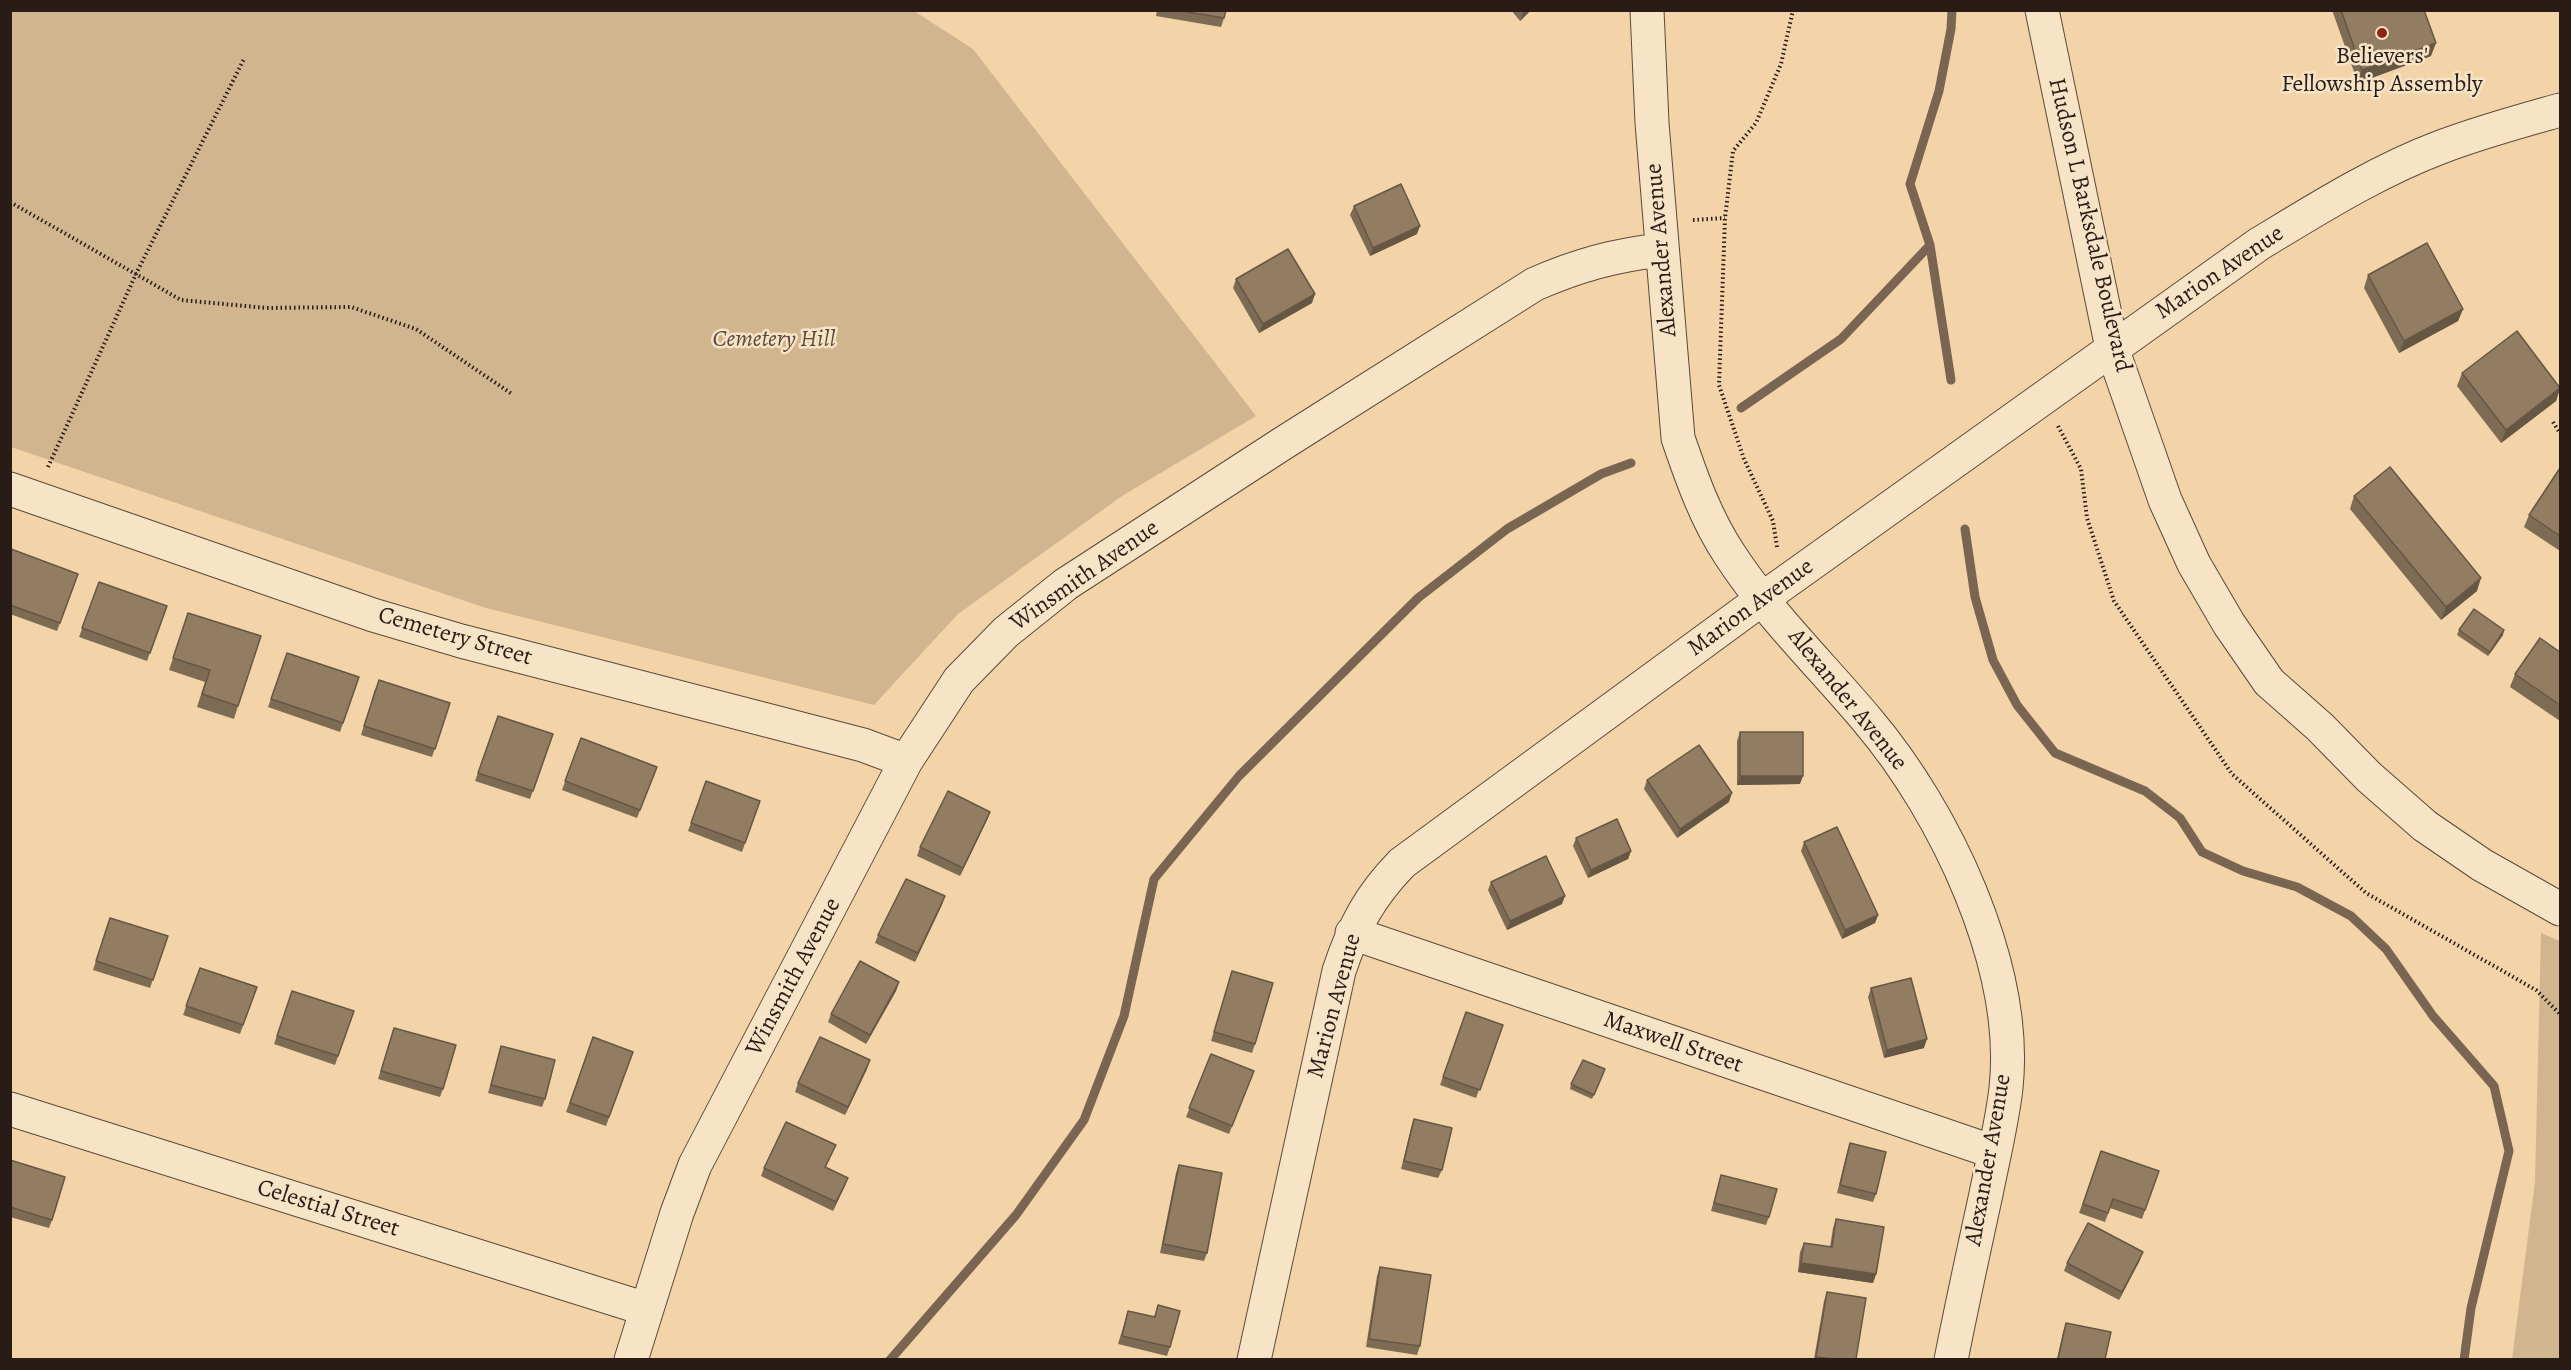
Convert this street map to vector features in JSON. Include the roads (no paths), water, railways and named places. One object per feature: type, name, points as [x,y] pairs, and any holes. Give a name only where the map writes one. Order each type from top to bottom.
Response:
[{"type":"street","name":"Alexander Avenue","points":[[1647,10],[1652,123],[1678,438],[1691,478],[1708,518],[1730,555],[1762,599],[1870,723],[1912,780],[1933,815],[1969,890],[1999,980],[2007,1033],[2006,1086],[1951,1359]]},
{"type":"street","name":"Hudson L Barksdale Boulevard","points":[[2042,10],[2112,348],[2165,500],[2194,564],[2229,624],[2269,682],[2320,727],[2369,777],[2425,826],[2482,865],[2560,909]]},
{"type":"street","name":"Marion Avenue","points":[[1254,1359],[1340,971],[1352,933],[1365,907],[1382,883],[1425,844],[1762,599],[2259,244],[2380,175],[2440,147],[2560,110]]},
{"type":"street","name":"Winsmith Avenue","points":[[631,1359],[695,1165],[906,761],[959,680],[1006,632],[1066,584],[1535,284],[1574,267],[1627,254],[1662,250]]},
{"type":"street","name":"Cemetery Street","points":[[10,489],[373,615],[461,641],[863,745],[906,761]]},
{"type":"street","name":"Maxwell Street","points":[[1352,933],[1994,1152]]},
{"type":"street","name":"Celestial Street","points":[[10,1109],[646,1309]]},
{"type":"waterway","points":[[1951,380],[1930,245],[1910,184],[1939,91],[1951,29],[1952,10]]},
{"type":"waterway","points":[[1741,408],[1841,339],[1930,245]]},
{"type":"waterway","points":[[890,1360],[1016,1215],[1084,1120],[1124,1016],[1154,879],[1239,776],[1418,598],[1507,529],[1601,474],[1631,463]]},
{"type":"waterway","points":[[1965,529],[1975,597],[1993,660],[2017,705],[2055,753],[2145,791],[2180,818],[2202,852],[2243,871],[2297,887],[2351,916],[2386,949],[2433,1016],[2494,1086],[2509,1151],[2471,1308],[2464,1360]]},
{"type":"place","name":"Believers' Fellowship Assembly","points":[[2382,33]]},
{"type":"park label","name":"Cemetery Hill","points":[[774,340]]}]
